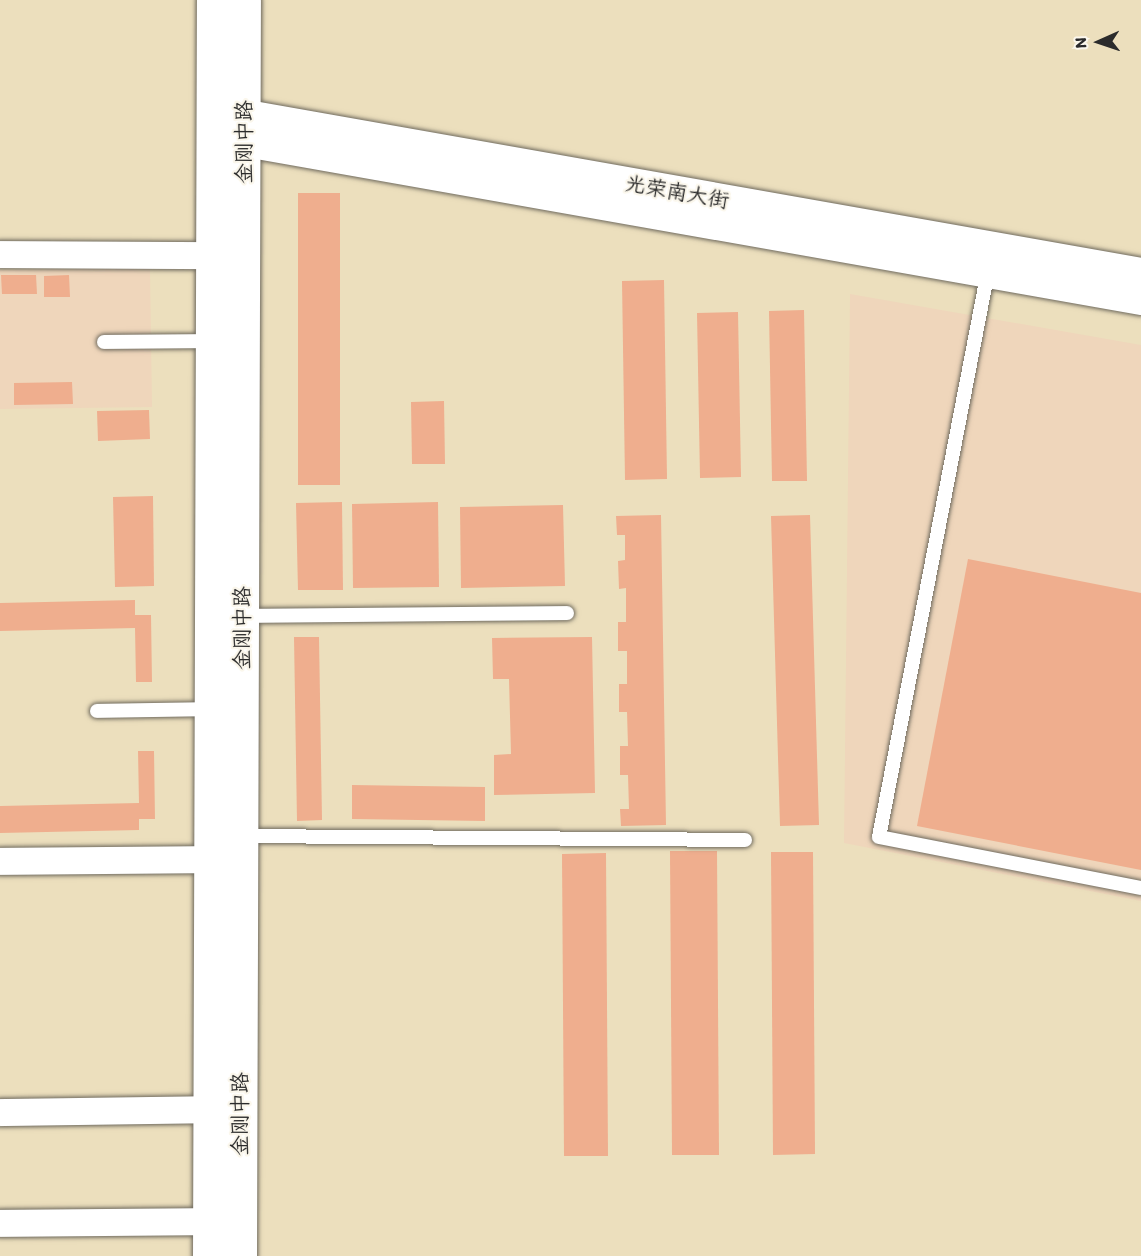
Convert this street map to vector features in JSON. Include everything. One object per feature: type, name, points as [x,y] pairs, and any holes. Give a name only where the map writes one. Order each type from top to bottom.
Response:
[{"type":"street","name":"金刚中路","points":[[213,0],[228,125],[242,616],[240,1256]]},
{"type":"street","name":"金刚中路","points":[[209,1256],[212,255],[244,0]]},
{"type":"street","name":"光荣南大街","points":[[228,125],[988,271],[1141,298]]},
{"type":"street","name":"光荣南大街","points":[[228,125],[1141,274]]},
{"type":"street","points":[[0,254],[212,255]]},
{"type":"street","points":[[0,861],[210,859]]},
{"type":"street","points":[[0,1112],[209,1109]]},
{"type":"street","points":[[0,1223],[209,1221]]},
{"type":"lane","points":[[988,271],[879,837],[1141,888]]},
{"type":"lane","points":[[104,342],[212,341]]},
{"type":"lane","points":[[242,616],[567,613]]},
{"type":"lane","points":[[97,711],[210,709]]},
{"type":"lane","points":[[241,836],[745,840]]},
{"type":"shaded area","points":[[150,268],[152,407],[0,409],[0,270]]},
{"type":"shaded area","points":[[850,294],[1141,345],[1141,901],[844,843]]},
{"type":"building","points":[[298,193],[340,193],[340,485],[298,485]]},
{"type":"building","points":[[1,275],[36,275],[37,294],[2,294]]},
{"type":"building","points":[[69,275],[70,297],[44,297],[44,276]]},
{"type":"building","points":[[664,280],[667,479],[625,480],[622,281]]},
{"type":"building","points":[[804,310],[807,481],[772,481],[769,311]]},
{"type":"building","points":[[738,312],[741,477],[700,478],[697,313]]},
{"type":"building","points":[[72,382],[73,404],[14,405],[14,383]]},
{"type":"building","points":[[444,401],[445,464],[412,464],[411,402]]},
{"type":"building","points":[[149,410],[150,439],[98,441],[97,411]]},
{"type":"building","points":[[153,496],[154,586],[115,587],[113,497]]},
{"type":"building","points":[[342,502],[343,590],[298,590],[296,503]]},
{"type":"building","points":[[438,502],[439,587],[353,588],[352,504]]},
{"type":"building","points":[[563,505],[565,586],[461,588],[460,507]]},
{"type":"building","points":[[661,515],[666,825],[621,826],[620,809],[629,809],[628,775],[620,775],[620,746],[628,746],[627,712],[619,712],[619,684],[627,684],[627,651],[618,651],[618,622],[626,622],[626,588],[619,589],[618,561],[625,560],[625,535],[617,535],[616,516]]},
{"type":"building","points":[[810,515],[819,825],[780,826],[771,516]]},
{"type":"building","points":[[968,559],[1141,593],[1141,870],[917,826]]},
{"type":"building","points":[[135,600],[135,615],[151,615],[152,682],[136,682],[135,628],[0,631],[0,603]]},
{"type":"building","points":[[294,637],[319,637],[322,820],[297,821]]},
{"type":"building","points":[[592,637],[595,793],[494,795],[494,755],[511,754],[509,679],[493,679],[492,638]]},
{"type":"building","points":[[138,751],[154,751],[155,819],[139,819],[139,830],[0,833],[0,806],[139,803]]},
{"type":"building","points":[[352,785],[485,787],[485,821],[352,819]]},
{"type":"building","points":[[670,851],[717,851],[719,1155],[672,1155]]},
{"type":"building","points":[[771,852],[813,852],[815,1154],[773,1155]]},
{"type":"building","points":[[606,853],[608,1156],[564,1156],[562,854]]}]
